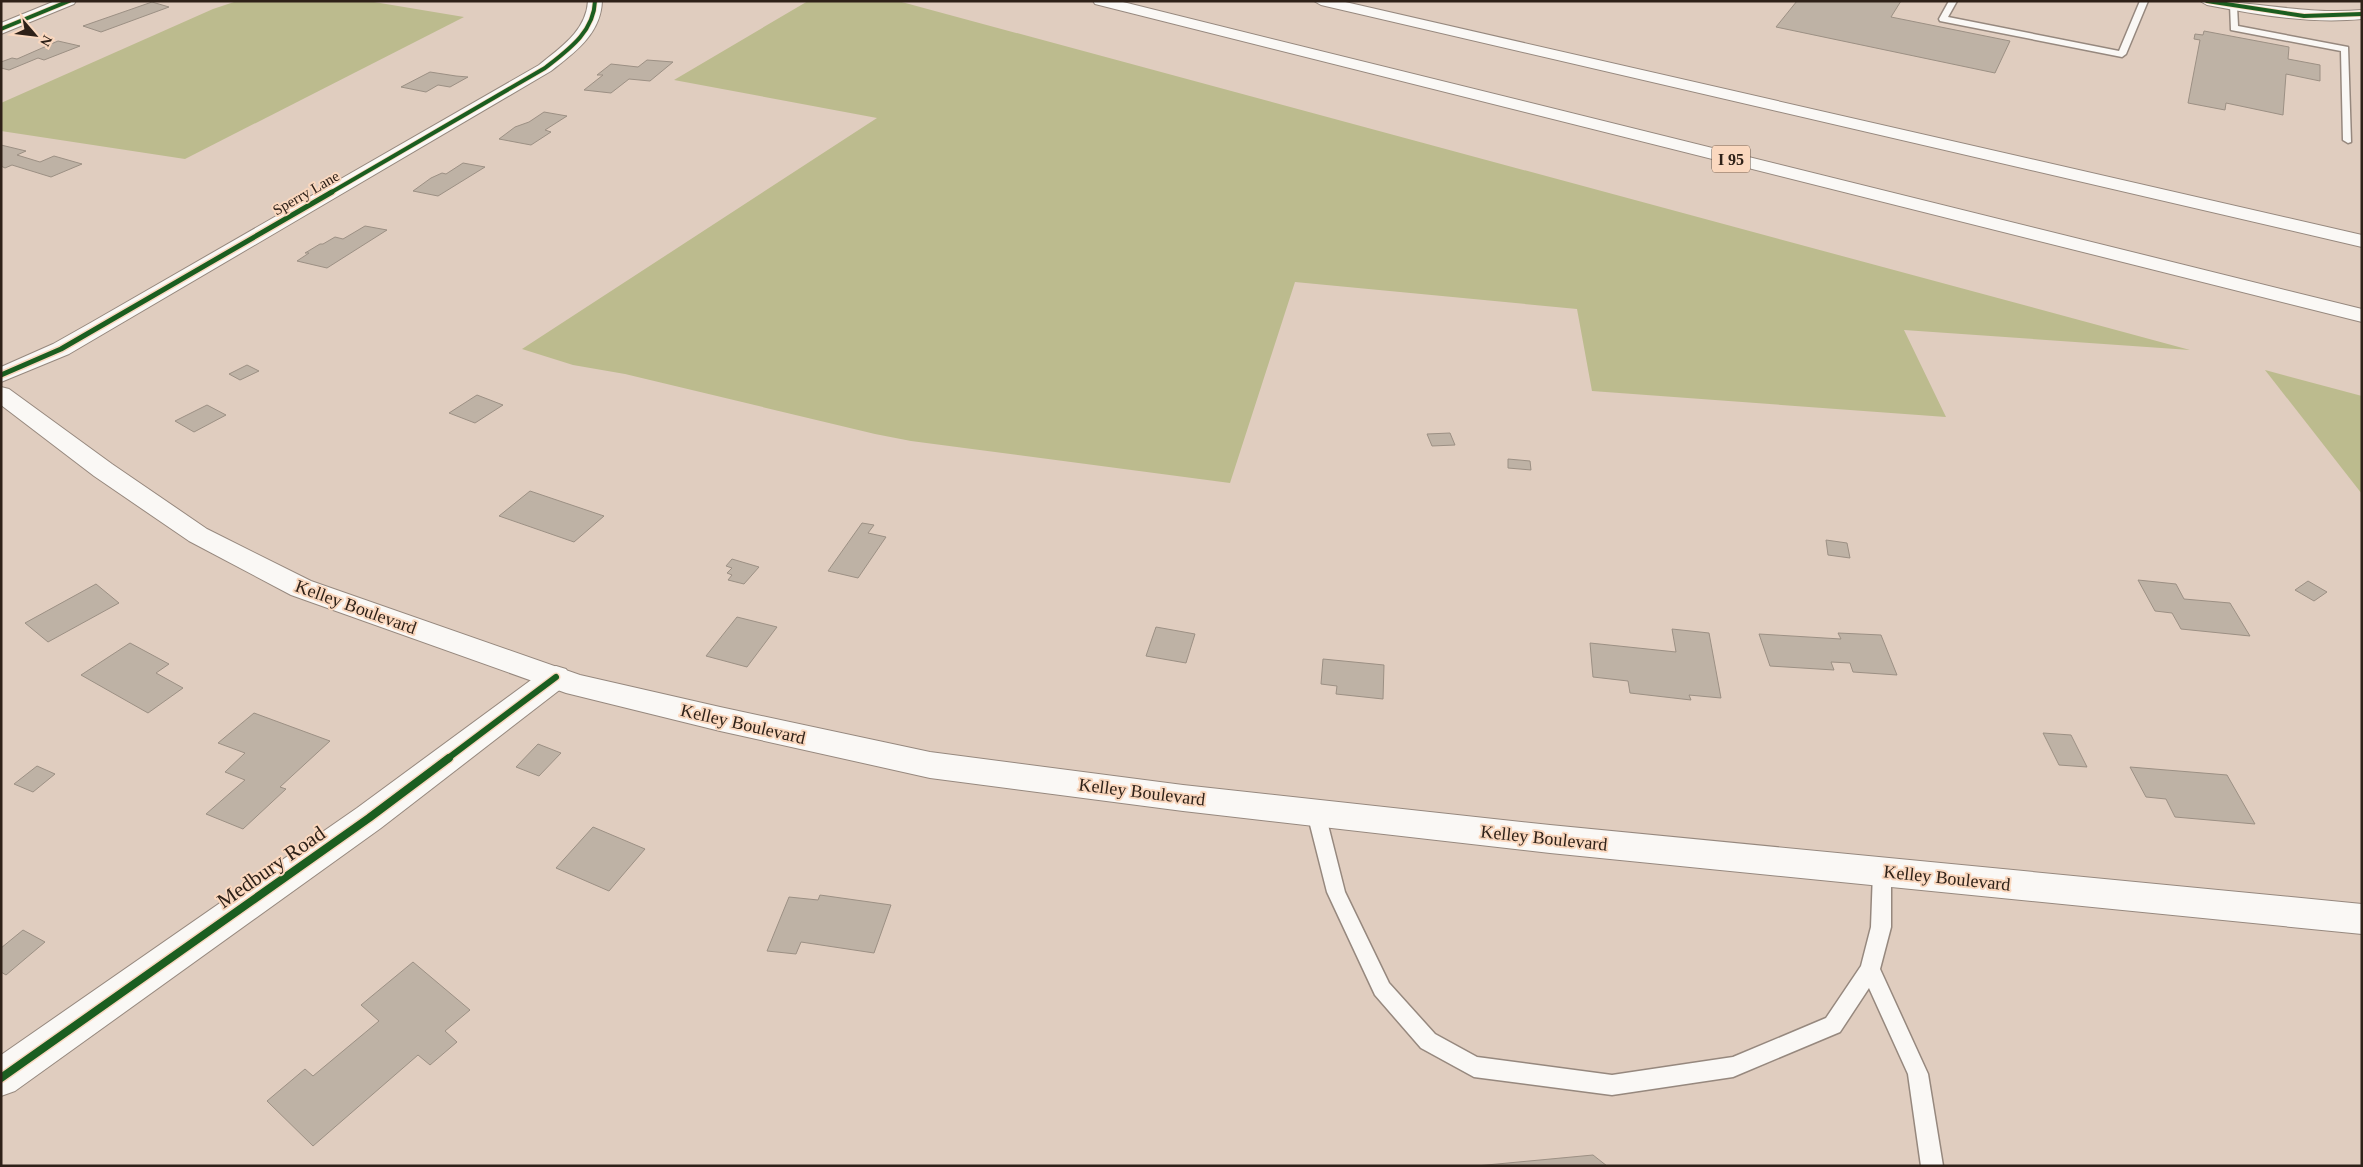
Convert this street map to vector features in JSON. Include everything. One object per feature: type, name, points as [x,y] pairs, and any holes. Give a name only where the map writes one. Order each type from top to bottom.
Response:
[{"type":"main road","points":[[1,28],[69,1]]},
{"type":"main road","name":"Sperry Lane","points":[[1,375],[61,348],[100,327],[545,68],[572,46],[591,23],[594,1]]},
{"type":"main road","name":"I 95","points":[[1100,1],[2362,316]]},
{"type":"main road","points":[[1321,1],[2362,241]]},
{"type":"main road","points":[[2208,1],[2296,15],[2331,16],[2362,14]]},
{"type":"main road","name":"Kelley Boulevard","points":[[1,394],[102,470],[198,535],[301,588],[556,677],[720,719],[930,765],[1316,813],[1550,839],[2362,918]]},
{"type":"main road","name":"Medbury Road","points":[[1,1078],[369,818],[556,677]]},
{"type":"lane","points":[[1953,1],[1943,19],[2122,54],[2144,1]]},
{"type":"lane","points":[[2233,6],[2234,28],[2345,49],[2348,140]]},
{"type":"lane","points":[[1316,813],[1336,892],[1382,989],[1428,1041],[1474,1067],[1612,1085],[1733,1067],[1833,1025],[1870,969],[1881,927],[1882,872]]},
{"type":"lane","points":[[1870,969],[1918,1074],[1932,1166]]},
{"type":"shaded area","points":[[237,1],[368,1],[464,17],[185,159],[1,131],[1,103],[213,9]]},
{"type":"shaded area","points":[[808,1],[898,1],[2190,350],[1904,330],[1946,417],[1592,391],[1577,309],[1295,282],[1230,483],[911,441],[625,374],[573,365],[522,349],[877,118],[674,80]]},
{"type":"shaded area","points":[[2265,370],[2362,396],[2362,494]]},
{"type":"building","points":[[1797,1],[1901,1],[1891,17],[2010,41],[1995,73],[1776,27]]},
{"type":"building","points":[[152,2],[169,7],[101,32],[83,26]]},
{"type":"building","points":[[2204,31],[2289,47],[2288,59],[2320,65],[2320,81],[2286,74],[2283,115],[2226,103],[2225,110],[2188,103],[2200,40],[2194,39],[2195,34],[2203,35]]},
{"type":"building","points":[[58,41],[80,46],[44,60],[38,58],[9,70],[1,68],[1,62],[12,58],[17,59]]},
{"type":"building","points":[[647,60],[673,62],[650,81],[629,79],[611,93],[584,90],[603,75],[597,75],[611,64],[638,67]]},
{"type":"building","points":[[430,72],[468,77],[450,87],[438,85],[426,92],[401,87]]},
{"type":"building","points":[[544,112],[567,116],[545,130],[551,132],[531,145],[499,139],[515,127],[529,122]]},
{"type":"building","points":[[1,145],[26,151],[17,155],[40,162],[54,156],[82,164],[51,177],[12,165],[5,168],[1,166]]},
{"type":"building","points":[[463,163],[485,167],[438,196],[413,191],[431,178],[442,173],[446,174]]},
{"type":"building","points":[[365,226],[387,230],[327,268],[297,261],[309,253],[305,253],[320,244],[335,237],[343,239]]},
{"type":"building","points":[[247,365],[259,371],[240,380],[229,374]]},
{"type":"building","points":[[477,395],[503,405],[475,423],[449,413]]},
{"type":"building","points":[[207,405],[226,415],[194,432],[175,421]]},
{"type":"building","points":[[1450,433],[1455,445],[1432,446],[1427,434]]},
{"type":"building","points":[[1508,459],[1530,461],[1531,470],[1508,468]]},
{"type":"building","points":[[530,491],[604,516],[574,542],[499,516]]},
{"type":"building","points":[[862,523],[874,525],[868,533],[886,537],[858,578],[828,571]]},
{"type":"building","points":[[1826,540],[1847,543],[1850,558],[1828,555]]},
{"type":"building","points":[[732,559],[759,567],[744,584],[728,580],[732,575],[727,573],[732,568],[726,566]]},
{"type":"building","points":[[2138,580],[2176,584],[2184,599],[2230,603],[2250,636],[2181,629],[2172,613],[2155,611]]},
{"type":"building","points":[[2308,581],[2327,592],[2314,601],[2295,590]]},
{"type":"building","points":[[96,584],[119,603],[48,642],[25,623]]},
{"type":"building","points":[[737,617],[777,627],[747,667],[706,656]]},
{"type":"building","points":[[1156,627],[1195,634],[1186,663],[1146,656]]},
{"type":"building","points":[[1672,629],[1709,633],[1721,698],[1689,695],[1691,700],[1630,693],[1628,681],[1593,677],[1590,643],[1676,652]]},
{"type":"building","points":[[1838,633],[1881,635],[1897,675],[1853,672],[1850,663],[1831,662],[1834,670],[1770,666],[1759,634],[1841,639]]},
{"type":"building","points":[[130,643],[169,664],[156,673],[183,688],[148,713],[81,675]]},
{"type":"building","points":[[1323,659],[1384,665],[1383,699],[1336,694],[1337,686],[1321,684]]},
{"type":"building","points":[[254,713],[330,741],[280,787],[286,789],[243,829],[206,814],[245,780],[225,772],[245,753],[218,743]]},
{"type":"building","points":[[2043,733],[2071,735],[2087,767],[2059,765]]},
{"type":"building","points":[[538,744],[561,753],[539,776],[516,767]]},
{"type":"building","points":[[37,766],[55,774],[33,792],[14,784]]},
{"type":"building","points":[[2130,767],[2227,775],[2255,824],[2175,817],[2166,799],[2146,797]]},
{"type":"building","points":[[593,827],[645,849],[609,891],[556,868]]},
{"type":"building","points":[[820,895],[891,905],[874,953],[801,942],[796,954],[767,951],[789,897],[818,900]]},
{"type":"building","points":[[23,930],[45,942],[6,975],[1,972],[1,948]]},
{"type":"building","points":[[413,962],[470,1010],[445,1031],[457,1042],[430,1065],[418,1055],[313,1146],[267,1101],[305,1069],[313,1076],[379,1021],[361,1005]]},
{"type":"building","points":[[1593,1155],[1607,1166],[1476,1166]]},
{"type":"cycle path","points":[[1,29],[69,1]]},
{"type":"cycle path","points":[[1,375],[61,349],[100,327],[545,68],[586,31],[595,12],[595,1]]},
{"type":"cycle path","points":[[2207,1],[2304,16],[2323,17],[2362,14]]},
{"type":"cycle path","points":[[1,1078],[369,818],[556,677]]}]
